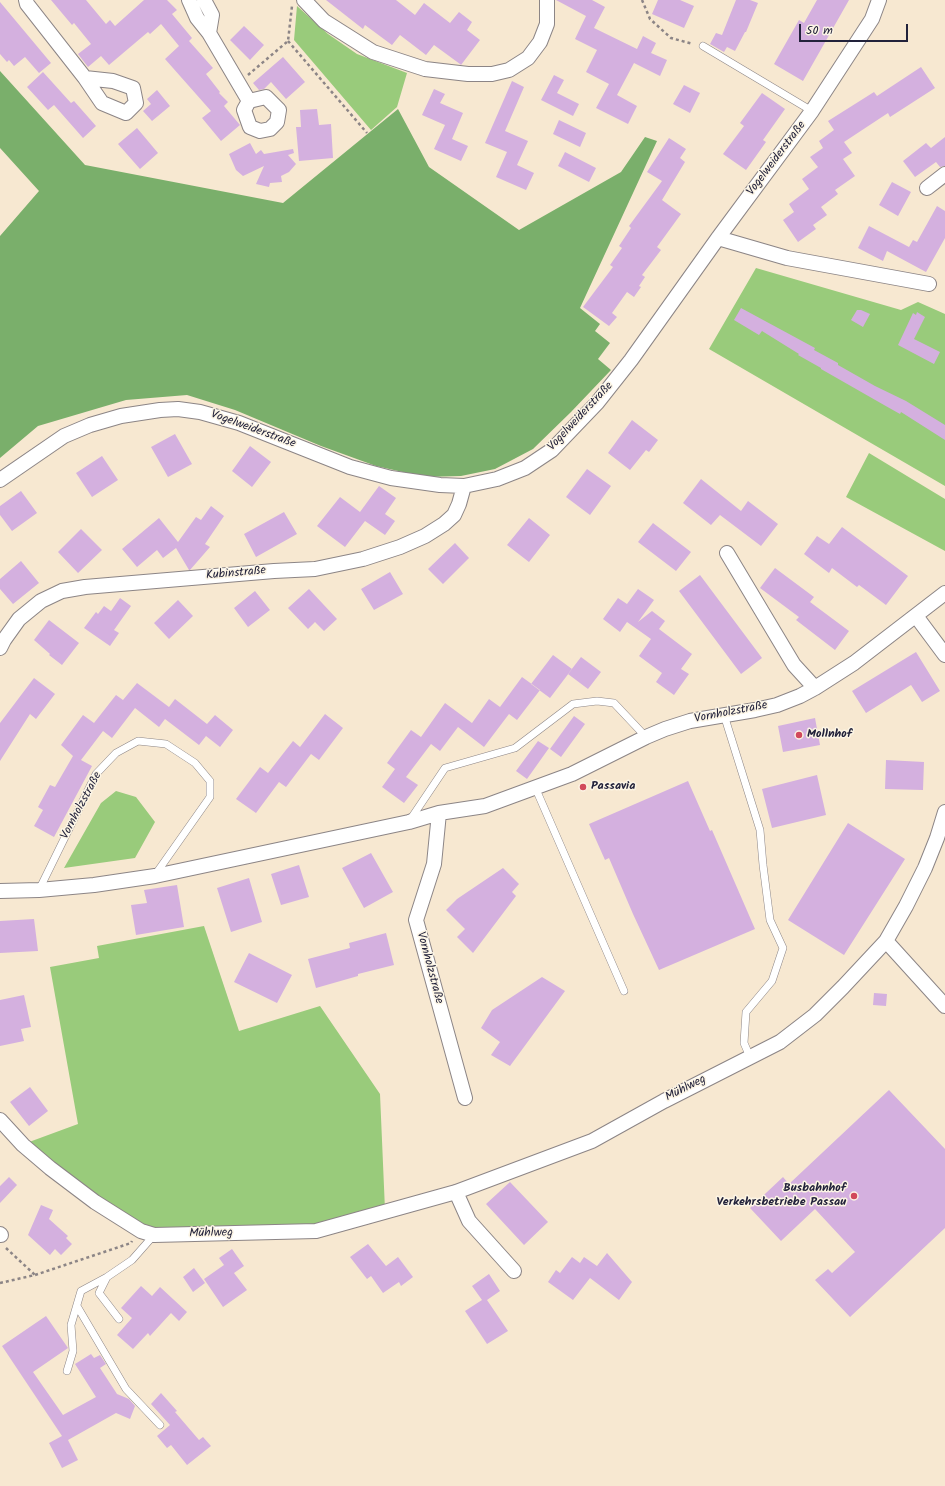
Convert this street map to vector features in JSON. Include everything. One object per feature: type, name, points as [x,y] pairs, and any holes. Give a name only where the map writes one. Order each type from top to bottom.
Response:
[{"type":"street","points":[[26,0],[27,4],[85,78]]},
{"type":"street","points":[[189,0],[197,18],[209,33],[249,101]]},
{"type":"street","points":[[204,0],[212,15],[209,33]]},
{"type":"street","points":[[304,0],[324,21],[373,52],[425,69],[468,74],[492,74],[509,70],[528,58],[540,42],[547,24],[548,0]]},
{"type":"street","name":"Vogelweiderstraße","points":[[0,480],[64,436],[90,425],[121,416],[160,410],[178,409],[200,412],[239,423],[350,467],[391,478],[440,485],[464,486],[497,480],[525,468],[552,450],[597,403],[631,360],[718,238],[812,111],[872,18],[879,0]]},
{"type":"street","points":[[927,188],[945,174]]},
{"type":"street","points":[[718,238],[786,258],[929,284]]},
{"type":"street","name":"Kubinstraße","points":[[0,648],[19,619],[41,601],[62,591],[85,587],[274,571],[315,569],[363,559],[400,547],[425,536],[444,524],[454,515],[464,486]]},
{"type":"street","points":[[726,553],[794,665],[816,688]]},
{"type":"street","name":"Vornholzstraße","points":[[0,891],[39,890],[94,885],[155,876],[408,822],[439,813],[485,806],[572,774],[646,737],[690,721],[777,705],[800,696],[816,688],[854,663],[945,593]]},
{"type":"street","points":[[916,616],[945,655]]},
{"type":"street","name":"Mühlweg","points":[[148,1233],[316,1231],[456,1192],[592,1141],[664,1100],[780,1042],[815,1015],[886,941],[925,868],[937,838],[945,812]]},
{"type":"street","name":"Vornholzstraße","points":[[439,813],[434,864],[416,920],[465,1098]]},
{"type":"street","points":[[886,941],[945,1006]]},
{"type":"street","points":[[0,1120],[23,1145],[50,1168],[95,1202],[148,1233]]},
{"type":"street","points":[[456,1192],[468,1221],[514,1271]]},
{"type":"lane","points":[[703,46],[812,111]]},
{"type":"lane","points":[[408,822],[445,768],[515,748],[573,704],[597,701],[614,703],[646,737]]},
{"type":"lane","points":[[724,715],[760,830],[762,865],[770,920],[783,948],[772,981],[746,1012],[744,1043],[750,1057]]},
{"type":"lane","name":"Vornholzstraße","points":[[39,890],[96,774],[116,753],[138,741],[166,744],[195,763],[210,781],[210,797],[155,876]]},
{"type":"lane","points":[[536,787],[624,990]]},
{"type":"lane","points":[[67,1371],[73,1351],[71,1326],[81,1291],[107,1277],[132,1260],[148,1233]]},
{"type":"lane","points":[[107,1277],[99,1293],[119,1319]]},
{"type":"lane","points":[[77,1306],[126,1389],[160,1425]]},
{"type":"path","points":[[239,83],[288,40],[293,0]]},
{"type":"path","points":[[642,0],[650,18],[671,38],[703,46]]},
{"type":"path","points":[[288,40],[367,133]]},
{"type":"path","points":[[0,1283],[35,1275],[131,1243],[148,1233]]},
{"type":"path","points":[[1,1235],[3,1244],[35,1275]]},
{"type":"green space","points":[[297,6],[328,34],[357,54],[407,73],[397,107],[371,130],[294,40]]},
{"type":"green space","points":[[0,71],[85,165],[283,203],[398,109],[429,167],[519,230],[621,172],[645,137],[657,141],[580,308],[600,324],[595,331],[610,343],[598,359],[611,370],[533,449],[495,469],[461,476],[425,477],[376,466],[321,446],[235,410],[187,395],[126,400],[38,426],[0,458],[0,236],[39,191],[0,148]]},
{"type":"green space","points":[[756,268],[901,310],[918,302],[945,314],[945,486],[709,349]]},
{"type":"green space","points":[[869,453],[945,499],[945,551],[846,497]]},
{"type":"green space","points":[[116,791],[136,797],[155,822],[135,858],[64,868],[101,803]]},
{"type":"green space","points":[[204,926],[239,1031],[320,1006],[380,1094],[385,1210],[319,1230],[153,1235],[21,1145],[78,1124],[50,967],[99,958],[97,946]]},
{"type":"building","points":[[51,0],[86,0],[106,24],[110,20],[115,26],[144,0],[167,0],[177,10],[172,14],[192,38],[189,41],[213,68],[206,74],[220,92],[219,93],[228,102],[224,106],[240,125],[221,141],[202,118],[211,111],[165,59],[179,46],[161,24],[150,34],[148,32],[109,65],[101,56],[88,67],[78,54],[91,44],[74,23],[72,25]]},
{"type":"building","points":[[326,0],[396,0],[415,15],[424,3],[450,23],[459,12],[472,22],[467,30],[480,40],[461,65],[434,45],[426,55],[400,35],[392,45],[365,25],[363,29]]},
{"type":"building","points":[[556,0],[592,0],[605,7],[594,28],[637,49],[643,36],[656,43],[651,53],[667,60],[660,76],[634,63],[617,95],[637,106],[628,124],[596,108],[609,84],[586,72],[597,50],[575,39],[586,16]]},
{"type":"building","points":[[658,0],[680,0],[694,6],[684,28],[652,14]]},
{"type":"building","points":[[736,0],[750,0],[758,3],[746,32],[735,51],[727,47],[724,52],[710,44],[716,33],[722,35]]},
{"type":"building","points":[[817,0],[849,0],[803,81],[774,64],[799,20],[804,23]]},
{"type":"building","points":[[0,2],[51,63],[39,73],[25,57],[14,66],[9,60],[7,62],[0,54]]},
{"type":"building","points":[[244,26],[264,45],[250,60],[230,40]]},
{"type":"building","points":[[283,57],[305,82],[286,99],[271,82],[264,89],[259,90],[253,83]]},
{"type":"building","points":[[921,67],[935,88],[890,117],[888,113],[844,142],[852,153],[843,159],[855,176],[835,190],[838,194],[821,207],[827,215],[813,225],[816,229],[798,242],[783,220],[794,212],[789,204],[809,189],[802,179],[818,167],[810,157],[823,148],[819,141],[834,130],[828,121],[874,92],[877,96]]},
{"type":"building","points":[[43,72],[71,103],[74,101],[96,126],[83,138],[54,105],[48,110],[27,87]]},
{"type":"building","points":[[554,75],[564,80],[557,93],[579,104],[573,116],[541,100]]},
{"type":"building","points":[[512,81],[524,87],[505,131],[528,141],[517,165],[534,173],[526,190],[496,177],[507,152],[485,143]]},
{"type":"building","points":[[684,85],[700,93],[690,113],[673,104]]},
{"type":"building","points":[[434,89],[445,94],[440,103],[463,113],[452,139],[468,146],[461,161],[434,149],[445,125],[422,115]]},
{"type":"building","points":[[157,90],[170,106],[152,121],[143,111],[151,104],[147,99]]},
{"type":"building","points":[[762,93],[785,109],[763,140],[766,142],[746,170],[723,154],[744,126],[740,123]]},
{"type":"building","points":[[317,109],[319,125],[331,124],[333,158],[299,161],[296,127],[301,127],[300,110]]},
{"type":"building","points":[[559,120],[586,133],[580,147],[553,134]]},
{"type":"building","points":[[137,128],[158,153],[140,169],[118,144]]},
{"type":"building","points":[[945,137],[945,166],[940,167],[936,162],[915,177],[903,161],[926,143],[931,148]]},
{"type":"building","points":[[669,138],[686,149],[680,158],[685,162],[662,200],[681,214],[657,247],[661,250],[642,275],[645,277],[639,286],[641,287],[634,297],[627,292],[612,313],[617,317],[609,326],[583,307],[613,267],[610,265],[622,248],[619,246],[631,228],[629,226],[662,181],[647,172]]},
{"type":"building","points":[[250,143],[256,154],[261,150],[264,154],[293,149],[294,153],[288,155],[296,164],[289,172],[281,176],[282,182],[270,183],[269,187],[256,184],[264,166],[243,176],[236,170],[229,154]]},
{"type":"building","points":[[565,152],[596,168],[589,182],[558,166]]},
{"type":"building","points":[[892,182],[911,192],[898,216],[879,205]]},
{"type":"building","points":[[937,206],[945,211],[945,238],[926,272],[887,251],[883,261],[858,248],[869,226],[909,247],[913,240],[917,242]]},
{"type":"building","points":[[741,308],[815,348],[814,350],[838,363],[838,365],[875,386],[906,401],[945,425],[945,440],[901,412],[900,414],[821,369],[762,331],[759,335],[734,320]]},
{"type":"building","points":[[857,310],[870,314],[863,327],[851,320]]},
{"type":"building","points":[[917,312],[925,317],[914,339],[940,352],[934,364],[898,345],[913,313],[916,315]]},
{"type":"building","points":[[632,420],[658,440],[649,452],[646,450],[630,470],[608,453]]},
{"type":"building","points":[[175,434],[192,464],[168,477],[151,447]]},
{"type":"building","points":[[250,446],[271,462],[252,487],[232,471]]},
{"type":"building","points":[[102,456],[118,480],[92,497],[76,473]]},
{"type":"building","points":[[587,469],[611,486],[590,515],[566,497]]},
{"type":"building","points":[[701,479],[741,511],[748,501],[778,524],[761,546],[720,515],[711,525],[683,503]]},
{"type":"building","points":[[379,486],[396,498],[385,514],[395,521],[385,535],[365,521],[345,547],[317,526],[340,497],[360,512]]},
{"type":"building","points":[[21,491],[37,513],[12,531],[0,515],[0,506]]},
{"type":"building","points":[[211,506],[224,516],[205,544],[210,547],[190,570],[176,548],[163,558],[157,550],[137,567],[122,549],[159,518],[178,542],[196,517],[201,520]]},
{"type":"building","points":[[284,512],[297,534],[256,557],[244,534]]},
{"type":"building","points":[[529,518],[550,535],[529,562],[507,545]]},
{"type":"building","points":[[653,523],[691,552],[676,571],[638,542]]},
{"type":"building","points":[[842,527],[908,576],[886,605],[859,585],[857,587],[832,568],[829,573],[804,554],[817,536],[829,544]]},
{"type":"building","points":[[81,529],[102,550],[78,573],[58,552]]},
{"type":"building","points":[[455,543],[469,558],[443,584],[428,569]]},
{"type":"building","points":[[21,561],[39,583],[13,604],[0,589],[0,579]]},
{"type":"building","points":[[775,568],[814,597],[810,602],[849,631],[835,650],[796,620],[799,617],[760,588]]},
{"type":"building","points":[[390,572],[403,594],[374,610],[361,589]]},
{"type":"building","points":[[700,575],[762,658],[741,674],[679,591]]},
{"type":"building","points":[[309,589],[337,619],[324,631],[315,622],[308,629],[288,608]]},
{"type":"building","points":[[638,589],[654,600],[638,622],[652,611],[665,621],[659,629],[692,654],[681,669],[689,674],[674,695],[656,682],[662,673],[639,656],[651,639],[627,622],[620,632],[603,619],[618,598],[627,604]]},
{"type":"building","points":[[255,591],[270,610],[248,627],[234,608]]},
{"type":"building","points":[[120,598],[131,606],[114,630],[119,633],[110,646],[84,628],[96,612],[98,614],[104,606],[111,611]]},
{"type":"building","points":[[178,600],[193,616],[169,639],[154,623]]},
{"type":"building","points":[[49,620],[79,643],[62,665],[34,640]]},
{"type":"building","points":[[916,652],[940,691],[922,702],[911,685],[866,713],[852,691]]},
{"type":"building","points":[[553,655],[572,669],[550,698],[531,684]]},
{"type":"building","points":[[581,657],[601,672],[588,689],[568,674]]},
{"type":"building","points":[[522,677],[540,690],[517,720],[509,714],[484,747],[458,727],[440,751],[431,744],[406,777],[418,785],[404,803],[382,787],[395,769],[387,763],[411,730],[421,737],[445,703],[472,723],[489,699],[500,707]]},
{"type":"building","points":[[34,678],[55,694],[36,719],[30,714],[0,761],[0,723]]},
{"type":"building","points":[[137,683],[169,707],[175,699],[207,724],[215,715],[233,730],[220,747],[206,736],[199,745],[165,719],[159,727],[135,708],[112,738],[103,731],[81,760],[92,766],[54,837],[34,826],[43,810],[38,807],[50,785],[55,787],[73,756],[61,745],[83,715],[94,723],[116,695],[123,700]]},
{"type":"building","points":[[325,714],[343,728],[319,760],[311,754],[286,787],[279,782],[256,813],[236,799],[260,767],[268,773],[293,741],[300,747]]},
{"type":"building","points":[[574,716],[585,724],[561,757],[550,749]]},
{"type":"building","name":"Mollnhof","points":[[815,718],[820,745],[783,752],[778,726]]},
{"type":"building","points":[[538,741],[549,748],[527,779],[516,771]]},
{"type":"building","points":[[886,760],[924,762],[923,790],[885,789]]},
{"type":"building","points":[[817,775],[826,815],[772,828],[762,789]]},
{"type":"building","points":[[688,781],[710,831],[712,830],[755,929],[659,970],[609,858],[605,860],[589,824]]},
{"type":"building","points":[[848,823],[905,859],[844,955],[788,920]]},
{"type":"building","points":[[371,853],[393,892],[364,908],[342,868]]},
{"type":"building","points":[[299,865],[309,897],[281,905],[271,874]]},
{"type":"building","points":[[503,868],[519,884],[512,892],[516,896],[473,953],[457,937],[465,929],[446,910],[457,899]]},
{"type":"building","points":[[249,878],[262,922],[231,932],[217,888]]},
{"type":"building","points":[[177,885],[184,927],[136,935],[131,905],[147,903],[144,890]]},
{"type":"building","points":[[34,919],[38,951],[0,953],[0,921]]},
{"type":"building","points":[[386,933],[394,965],[358,974],[358,976],[316,988],[308,959],[350,948],[349,943]]},
{"type":"building","points":[[249,953],[292,975],[277,1003],[234,982]]},
{"type":"building","points":[[542,977],[565,991],[510,1066],[491,1055],[500,1042],[481,1028],[492,1010]]},
{"type":"building","points":[[874,993],[887,994],[886,1006],[873,1005]]},
{"type":"building","points":[[24,995],[31,1027],[21,1029],[24,1041],[0,1046],[0,1000]]},
{"type":"building","points":[[30,1087],[48,1111],[29,1126],[10,1102]]},
{"type":"building","name":"Busbahnhof Verkehrsbetriebe Passau","points":[[889,1090],[945,1149],[945,1228],[850,1317],[815,1280],[828,1269],[832,1273],[855,1252],[815,1209],[781,1241],[750,1208],[783,1177],[789,1184]]},
{"type":"building","points":[[9,1177],[17,1185],[0,1203],[0,1186]]},
{"type":"building","points":[[510,1182],[548,1222],[524,1245],[486,1204]]},
{"type":"building","points":[[41,1205],[53,1210],[49,1219],[68,1236],[66,1238],[72,1244],[61,1255],[55,1249],[50,1255],[28,1235]]},
{"type":"building","points":[[368,1244],[386,1266],[398,1257],[413,1277],[401,1286],[399,1282],[383,1293],[371,1276],[367,1279],[350,1257]]},
{"type":"building","points":[[232,1249],[244,1266],[234,1273],[247,1290],[223,1307],[204,1279],[224,1265],[219,1258]]},
{"type":"building","points":[[607,1253],[632,1282],[619,1300],[590,1278],[573,1300],[548,1282],[556,1270],[560,1273],[572,1257],[580,1263],[584,1257],[597,1266]]},
{"type":"building","points":[[194,1268],[205,1283],[193,1292],[183,1277]]},
{"type":"building","points":[[489,1274],[500,1291],[487,1300],[508,1331],[487,1344],[465,1311],[482,1300],[472,1286]]},
{"type":"building","points":[[141,1286],[152,1296],[160,1287],[187,1312],[179,1321],[171,1313],[150,1336],[148,1333],[133,1349],[117,1335],[132,1318],[121,1308]]},
{"type":"building","points":[[46,1316],[68,1348],[33,1372],[63,1415],[96,1397],[75,1364],[91,1354],[94,1358],[100,1355],[106,1364],[100,1368],[117,1394],[129,1399],[135,1406],[130,1419],[116,1413],[68,1440],[78,1460],[62,1468],[49,1443],[62,1436],[2,1346]]},
{"type":"building","points":[[161,1393],[199,1440],[203,1437],[211,1446],[187,1465],[171,1445],[167,1448],[157,1436],[170,1425],[151,1404]]},
{"type":"place","name":"Mollnhof","points":[[799,735]]},
{"type":"place","name":"Passavia","points":[[583,787]]},
{"type":"place","name":"Busbahnhof Verkehrsbetriebe Passau","points":[[854,1196]]}]
